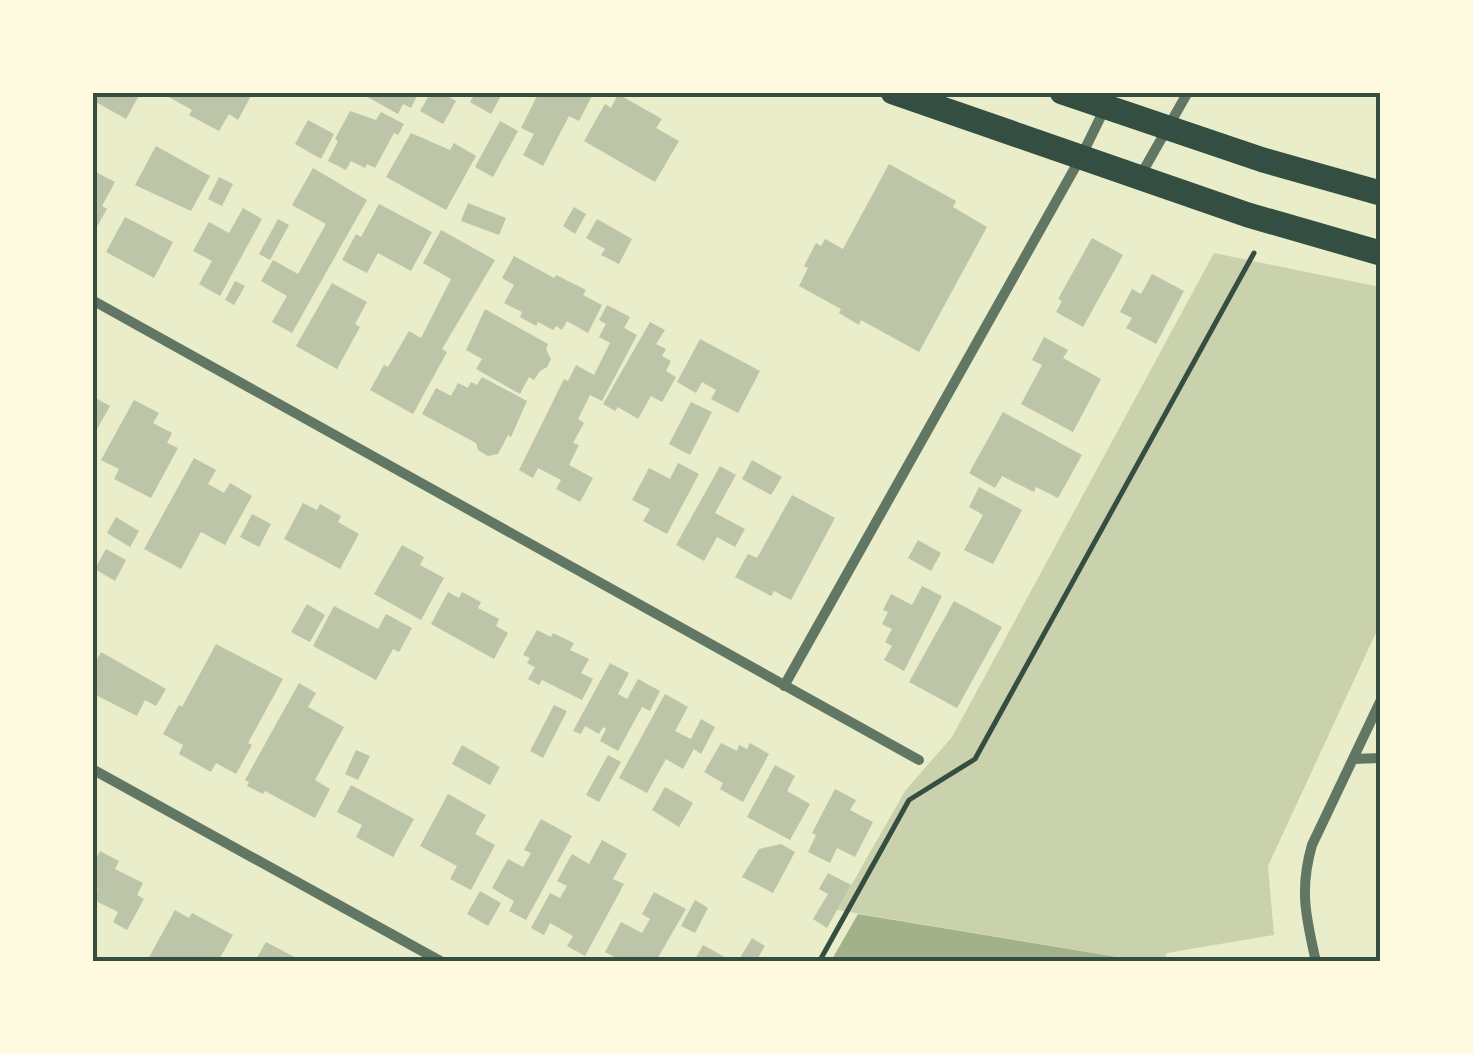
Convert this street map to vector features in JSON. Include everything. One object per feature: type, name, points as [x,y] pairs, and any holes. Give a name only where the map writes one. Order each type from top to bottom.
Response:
[{"type":"main road","points":[[893,92],[1302,232],[1380,253]]},
{"type":"main road","points":[[1062,92],[1311,176],[1380,194]]},
{"type":"street","points":[[1139,178],[1188,92]]},
{"type":"street","points":[[784,686],[1106,108]]},
{"type":"street","points":[[92,300],[919,760]]},
{"type":"street","points":[[1316,962],[1302,899],[1305,870],[1312,844],[1380,702]]},
{"type":"street","points":[[1354,759],[1380,758]]},
{"type":"street","points":[[92,770],[442,962]]},
{"type":"path","points":[[819,962],[909,800],[974,760],[1254,254]]},
{"type":"shaded area","points":[[1214,253],[1380,287],[1380,624],[1268,866],[1274,935],[1167,953],[1165,961],[1141,961],[837,910],[905,791],[952,737]]},
{"type":"shaded area","points":[[858,914],[1141,961],[831,961]]},
{"type":"building","points":[[99,92],[141,92],[126,119],[94,101]]},
{"type":"building","points":[[160,92],[253,92],[238,120],[229,114],[219,131],[189,115],[192,110]]},
{"type":"building","points":[[419,92],[411,108],[403,104],[398,114],[364,95]]},
{"type":"building","points":[[431,92],[440,92],[456,101],[443,124],[420,111]]},
{"type":"building","points":[[476,92],[503,92],[491,114],[470,102]]},
{"type":"building","points":[[539,92],[594,92],[579,121],[569,116],[543,166],[523,155],[534,134],[521,128]]},
{"type":"building","points":[[618,94],[662,119],[656,128],[679,141],[655,182],[584,141],[605,104],[611,108]]},
{"type":"building","points":[[350,111],[376,120],[381,112],[404,124],[398,135],[394,133],[375,168],[351,161],[346,170],[328,161]]},
{"type":"building","points":[[308,120],[334,134],[321,159],[295,144]]},
{"type":"building","points":[[500,121],[518,131],[493,177],[475,167]]},
{"type":"building","points":[[411,133],[450,150],[454,143],[476,156],[446,210],[386,177]]},
{"type":"building","points":[[156,146],[210,176],[191,211],[135,185]]},
{"type":"building","points":[[889,164],[956,201],[953,207],[987,227],[919,352],[861,320],[859,325],[839,313],[841,309],[799,286],[816,243],[821,246],[825,239],[843,249]]},
{"type":"building","points":[[313,168],[367,200],[292,333],[272,322],[287,296],[261,281],[273,260],[298,274],[326,224],[292,205]]},
{"type":"building","points":[[92,170],[115,182],[95,230],[92,229]]},
{"type":"building","points":[[219,177],[233,184],[222,206],[208,199]]},
{"type":"building","points":[[468,203],[506,218],[499,235],[461,221]]},
{"type":"building","points":[[379,204],[432,232],[411,271],[378,253],[367,273],[342,260],[356,234],[361,237]]},
{"type":"building","points":[[574,207],[586,214],[575,234],[563,226]]},
{"type":"building","points":[[243,208],[262,219],[220,296],[199,284],[212,261],[193,251],[209,222],[229,233]]},
{"type":"building","points":[[125,217],[173,242],[154,278],[106,252]]},
{"type":"building","points":[[278,219],[289,225],[270,260],[259,254]]},
{"type":"building","points":[[597,219],[632,239],[619,264],[601,255],[605,249],[586,238]]},
{"type":"building","points":[[441,230],[495,260],[442,349],[447,352],[413,414],[370,390],[409,331],[421,338],[451,279],[423,263]]},
{"type":"building","points":[[1092,238],[1123,255],[1083,327],[1056,312],[1062,301],[1058,299]]},
{"type":"building","points":[[514,256],[586,290],[583,295],[602,305],[588,333],[567,321],[562,330],[538,322],[536,326],[520,317],[522,312],[504,303],[514,285],[502,278]]},
{"type":"building","points":[[1152,274],[1184,291],[1156,344],[1126,328],[1132,318],[1120,312],[1132,289],[1141,294]]},
{"type":"building","points":[[235,281],[245,286],[234,305],[225,300]]},
{"type":"building","points":[[332,283],[367,302],[355,324],[360,327],[337,369],[296,346]]},
{"type":"building","points":[[607,305],[630,317],[624,328],[637,335],[602,401],[590,395],[578,419],[584,423],[573,443],[579,445],[569,465],[593,478],[580,502],[556,489],[561,480],[538,468],[533,478],[519,470],[564,379],[568,381],[576,365],[594,375],[610,343],[599,337],[606,324],[599,320]]},
{"type":"building","points":[[485,309],[548,344],[551,359],[547,367],[534,380],[529,377],[520,394],[476,369],[482,359],[466,350]]},
{"type":"building","points":[[650,322],[665,330],[656,344],[666,349],[662,356],[671,361],[666,371],[676,377],[662,402],[651,396],[638,419],[618,407],[615,411],[603,404]]},
{"type":"building","points":[[1044,337],[1068,350],[1063,358],[1101,379],[1073,432],[1021,404],[1042,365],[1032,360]]},
{"type":"building","points":[[700,339],[760,371],[738,413],[711,399],[716,390],[702,382],[696,393],[677,382]]},
{"type":"building","points":[[482,377],[527,401],[511,437],[508,435],[498,454],[488,456],[478,450],[476,443],[422,414],[436,388],[451,396],[458,383],[468,388],[471,382],[477,385]]},
{"type":"building","points":[[92,396],[110,406],[92,438]]},
{"type":"building","points":[[134,400],[159,413],[153,423],[172,433],[167,443],[178,448],[151,498],[114,479],[119,469],[101,460]]},
{"type":"building","points":[[691,402],[712,412],[690,455],[669,444]]},
{"type":"building","points":[[1003,412],[1082,455],[1058,498],[1036,487],[1034,492],[1002,476],[995,488],[969,473]]},
{"type":"building","points":[[194,458],[216,470],[208,484],[224,493],[230,483],[252,496],[225,545],[201,532],[181,569],[144,549]]},
{"type":"building","points":[[752,460],[782,477],[771,495],[742,479]]},
{"type":"building","points":[[678,463],[699,474],[667,534],[643,521],[650,509],[632,500],[649,468],[670,479]]},
{"type":"building","points":[[720,466],[736,475],[715,513],[745,529],[735,547],[717,537],[704,561],[676,545]]},
{"type":"building","points":[[979,487],[1022,510],[993,564],[964,550],[983,515],[969,507]]},
{"type":"building","points":[[792,495],[835,518],[791,600],[774,591],[771,596],[735,577],[748,554],[757,558]]},
{"type":"building","points":[[303,503],[317,510],[320,504],[341,516],[338,522],[359,534],[340,569],[284,539]]},
{"type":"building","points":[[252,514],[271,524],[259,547],[240,537]]},
{"type":"building","points":[[116,517],[139,531],[130,547],[107,533]]},
{"type":"building","points":[[918,540],[941,553],[931,571],[908,558]]},
{"type":"building","points":[[402,545],[424,557],[420,565],[444,578],[421,620],[374,594]]},
{"type":"building","points":[[106,549],[126,560],[115,581],[95,569]]},
{"type":"building","points":[[922,586],[942,596],[904,671],[884,660],[892,646],[885,642],[892,629],[882,624],[888,612],[883,610],[891,594],[912,605]]},
{"type":"building","points":[[448,592],[459,598],[462,592],[481,602],[478,608],[499,619],[496,626],[508,633],[494,659],[431,624]]},
{"type":"building","points":[[954,601],[1002,627],[957,708],[909,682]]},
{"type":"building","points":[[307,604],[325,615],[310,642],[291,632]]},
{"type":"building","points":[[334,606],[378,629],[386,614],[412,628],[399,652],[393,649],[376,680],[313,646]]},
{"type":"building","points":[[537,630],[574,643],[570,650],[589,659],[581,673],[593,679],[582,700],[542,680],[539,685],[528,679],[535,667],[523,655]]},
{"type":"building","points":[[216,644],[283,679],[236,774],[216,763],[211,772],[179,754],[183,745],[163,734]]},
{"type":"building","points":[[101,652],[166,689],[156,706],[145,700],[137,716],[92,693],[92,668]]},
{"type":"building","points":[[610,663],[629,673],[618,694],[627,699],[638,679],[660,691],[650,711],[642,707],[618,751],[600,741],[606,729],[603,727],[599,734],[585,726],[581,734],[573,731]]},
{"type":"building","points":[[299,683],[316,693],[308,707],[344,727],[315,780],[330,789],[315,818],[265,791],[263,794],[247,786],[249,782],[245,780]]},
{"type":"building","points":[[665,694],[688,707],[675,731],[691,739],[701,719],[715,727],[701,754],[694,749],[683,769],[666,759],[647,793],[619,778]]},
{"type":"building","points":[[554,705],[567,711],[543,758],[530,751]]},
{"type":"building","points":[[721,743],[737,751],[739,745],[747,749],[750,743],[769,754],[743,802],[720,789],[723,783],[704,772]]},
{"type":"building","points":[[462,745],[500,767],[490,785],[452,764]]},
{"type":"building","points":[[356,750],[370,756],[358,780],[345,774]]},
{"type":"building","points":[[608,755],[621,762],[599,802],[586,795]]},
{"type":"building","points":[[775,765],[795,776],[787,791],[810,804],[790,840],[747,817]]},
{"type":"building","points":[[351,785],[414,819],[393,857],[356,837],[362,825],[337,812]]},
{"type":"building","points":[[665,787],[693,803],[679,827],[652,810]]},
{"type":"building","points":[[835,789],[856,800],[850,810],[873,822],[855,857],[837,848],[830,863],[808,852],[816,835],[812,833]]},
{"type":"building","points":[[448,794],[486,815],[475,834],[495,845],[471,890],[450,879],[457,866],[420,846]]},
{"type":"building","points":[[541,819],[572,836],[526,920],[509,911],[514,901],[492,888],[508,859],[523,867],[531,853],[524,850]]},
{"type":"building","points":[[602,840],[627,854],[613,879],[624,884],[585,956],[567,946],[573,936],[550,923],[544,935],[531,928],[550,893],[560,898],[567,886],[557,881],[572,854],[589,864]]},
{"type":"building","points":[[781,844],[795,852],[773,893],[742,877],[759,849]]},
{"type":"building","points":[[100,851],[119,861],[115,869],[143,883],[137,895],[144,899],[127,930],[113,922],[118,912],[92,899],[98,889],[92,886],[92,865]]},
{"type":"building","points":[[828,873],[851,885],[827,928],[813,919],[828,894],[819,889]]},
{"type":"building","points":[[480,891],[501,903],[488,926],[467,914]]},
{"type":"building","points":[[654,892],[686,909],[656,961],[622,961],[605,952],[621,922],[642,933],[650,919],[642,914]]},
{"type":"building","points":[[695,900],[708,908],[695,933],[681,926]]},
{"type":"building","points":[[175,910],[189,918],[192,913],[233,935],[218,961],[147,961]]},
{"type":"building","points":[[752,938],[765,946],[756,961],[738,961]]},
{"type":"building","points":[[266,942],[302,961],[255,961]]},
{"type":"building","points":[[703,945],[732,961],[694,961]]}]
